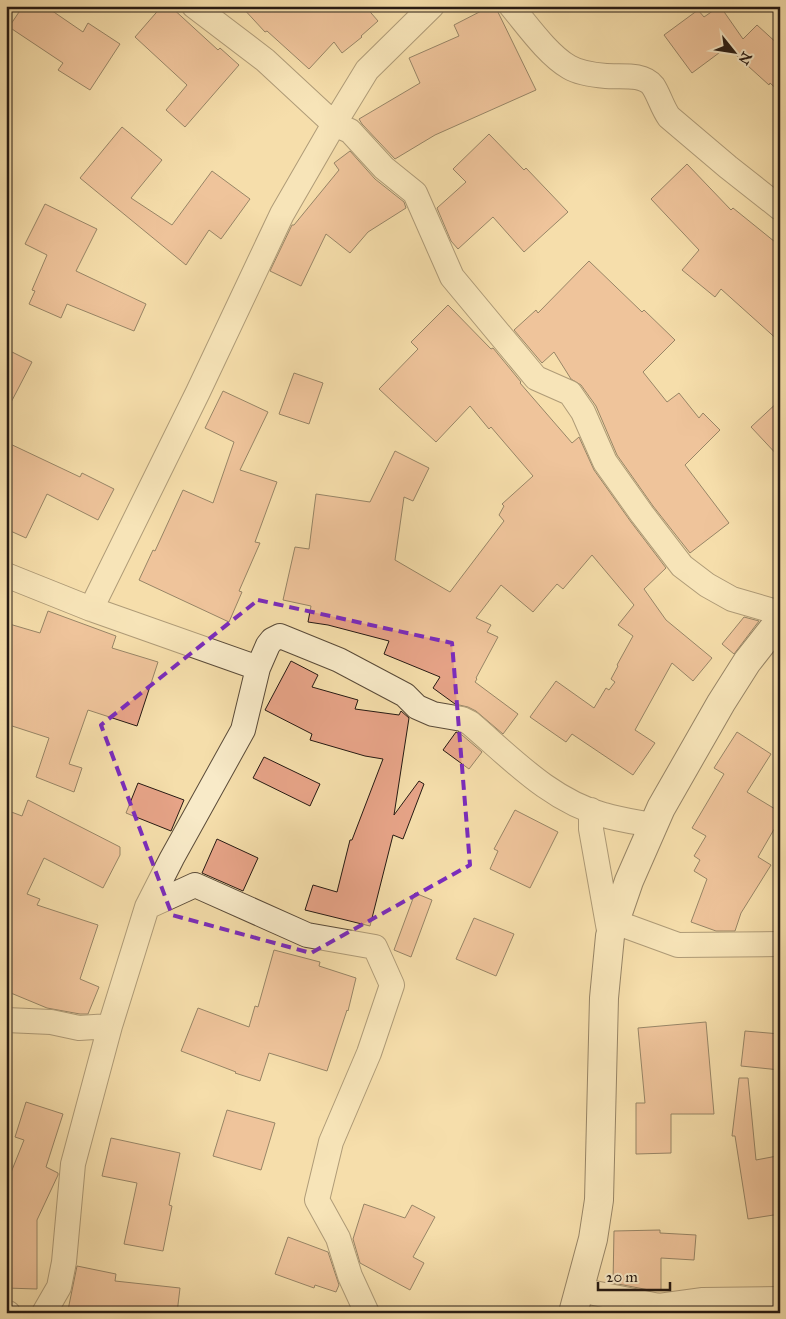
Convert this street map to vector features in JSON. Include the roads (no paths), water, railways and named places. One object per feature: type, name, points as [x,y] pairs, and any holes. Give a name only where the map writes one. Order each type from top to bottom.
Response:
[{"type":"street","points":[[194,6],[265,60],[334,124],[350,131],[384,168],[415,193],[452,277],[536,378],[570,393],[583,412],[605,462],[682,566],[707,585],[732,599],[780,613]]},
{"type":"street","points":[[91,608],[198,392],[282,214],[367,70],[432,6]]},
{"type":"street","points":[[511,6],[552,54],[570,68],[587,74],[638,77],[648,81],[654,86],[663,108],[669,116],[728,167],[780,208]]},
{"type":"street","points":[[6,575],[91,608],[258,668]]},
{"type":"street","points":[[780,620],[747,662],[721,703],[661,808],[629,881],[613,929],[604,998],[599,1200],[593,1239],[576,1301],[659,1306],[703,1300],[780,1299]]},
{"type":"street","points":[[44,1313],[59,1287],[64,1262],[73,1164],[110,1026],[147,907],[172,858],[244,730],[258,668],[272,640],[280,636],[339,660],[405,694],[417,707],[433,714],[462,719],[470,723],[534,779],[567,800],[604,815],[653,825]]},
{"type":"street","points":[[592,810],[591,829],[613,929]]},
{"type":"street","points":[[147,907],[195,884],[306,935],[376,947],[392,985],[368,1053],[331,1142],[317,1200],[338,1238],[350,1276],[367,1313]]},
{"type":"street","points":[[613,929],[678,945],[780,944]]},
{"type":"street","points":[[6,1020],[50,1022],[79,1028],[110,1026]]}]
